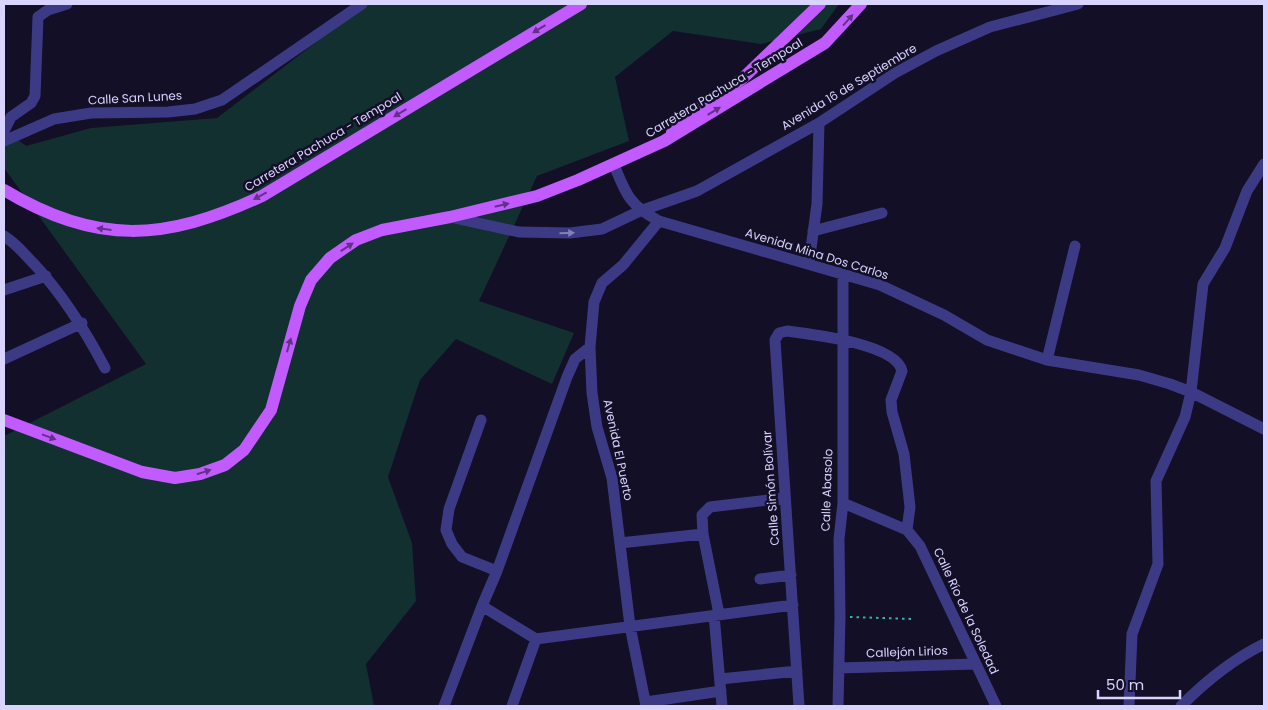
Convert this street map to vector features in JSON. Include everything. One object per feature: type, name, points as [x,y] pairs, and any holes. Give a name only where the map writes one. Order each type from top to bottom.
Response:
[{"type":"main road","name":"Carretera Pachuca - Tempoal","points":[[4,190],[31,206],[62,219],[93,227],[124,231],[158,230],[195,224],[262,196],[581,4]]},
{"type":"main road","points":[[664,141],[687,115],[742,79],[820,4]]},
{"type":"main road","name":"Carretera Pachuca - Tempoal","points":[[4,420],[142,472],[174,478],[200,474],[225,465],[244,450],[271,410],[300,306],[311,280],[330,258],[356,240],[382,230],[450,217],[537,196],[614,165],[664,141],[825,43],[861,4]]},
{"type":"street","points":[[4,131],[11,117],[31,103],[35,96],[36,28],[38,17],[48,10],[67,4]]},
{"type":"street","name":"Calle San Lunes","points":[[4,141],[54,118],[91,113],[168,112],[195,109],[222,100],[362,4]]},
{"type":"street","name":"Avenida 16 de Septiembre","points":[[640,211],[697,191],[819,123],[895,73],[936,51],[990,26],[1045,7],[1078,4]]},
{"type":"street","points":[[809,263],[817,204],[819,123]]},
{"type":"street","points":[[1129,706],[1132,634],[1158,564],[1156,481],[1185,417],[1191,392],[1203,284],[1225,248],[1247,191],[1264,164]]},
{"type":"street","name":"Avenida Mina Dos Carlos","points":[[614,165],[627,195],[640,211],[659,221],[880,285],[944,315],[987,340],[1047,360],[1140,375],[1191,392],[1264,428]]},
{"type":"street","points":[[450,217],[519,232],[570,233],[602,229],[640,211]]},
{"type":"street","points":[[814,230],[882,213]]},
{"type":"street","name":"Avenida El Puerto","points":[[646,704],[630,626],[612,478],[595,410],[590,347],[594,302],[602,283],[623,265],[659,221]]},
{"type":"street","points":[[5,238],[21,248],[46,276],[82,324],[105,368]]},
{"type":"street","points":[[1047,360],[1075,246]]},
{"type":"street","name":"Calle Abasolo","points":[[838,706],[839,539],[843,503],[843,274]]},
{"type":"street","points":[[4,290],[46,276]]},
{"type":"street","points":[[4,359],[82,324]]},
{"type":"street","name":"Calle Simón Bolívar","points":[[799,706],[792,575],[784,498],[775,340],[779,333],[787,331],[843,338]]},
{"type":"street","points":[[843,338],[894,359],[901,367],[902,371],[891,400],[892,412],[905,463],[910,507],[907,530],[843,503]]},
{"type":"street","points":[[444,706],[497,572],[567,377],[575,359],[590,347]]},
{"type":"street","points":[[481,420],[449,509],[446,530],[452,544],[462,557],[497,572]]},
{"type":"street","points":[[722,706],[716,615],[702,534],[702,515],[710,507],[784,498]]},
{"type":"street","name":"Calle Río de la Soledad","points":[[907,530],[920,546],[996,706]]},
{"type":"street","points":[[620,543],[702,534]]},
{"type":"street","points":[[760,579],[792,575]]},
{"type":"street","points":[[482,606],[536,639],[793,605]]},
{"type":"street","points":[[512,706],[536,639]]},
{"type":"street","points":[[1181,706],[1197,690],[1226,667],[1264,644]]},
{"type":"street","name":"Callejón Lirios","points":[[839,668],[975,664]]},
{"type":"street","points":[[646,704],[720,685],[797,671]]},
{"type":"path","points":[[840,617],[913,619]]},
{"type":"green space","points":[[366,4],[839,4],[821,29],[761,44],[673,31],[615,77],[629,141],[537,176],[479,301],[574,333],[552,384],[456,339],[420,380],[388,477],[412,543],[416,601],[366,664],[374,706],[4,706],[4,436],[146,364],[4,168],[4,129],[26,146],[91,128],[217,118]]}]
